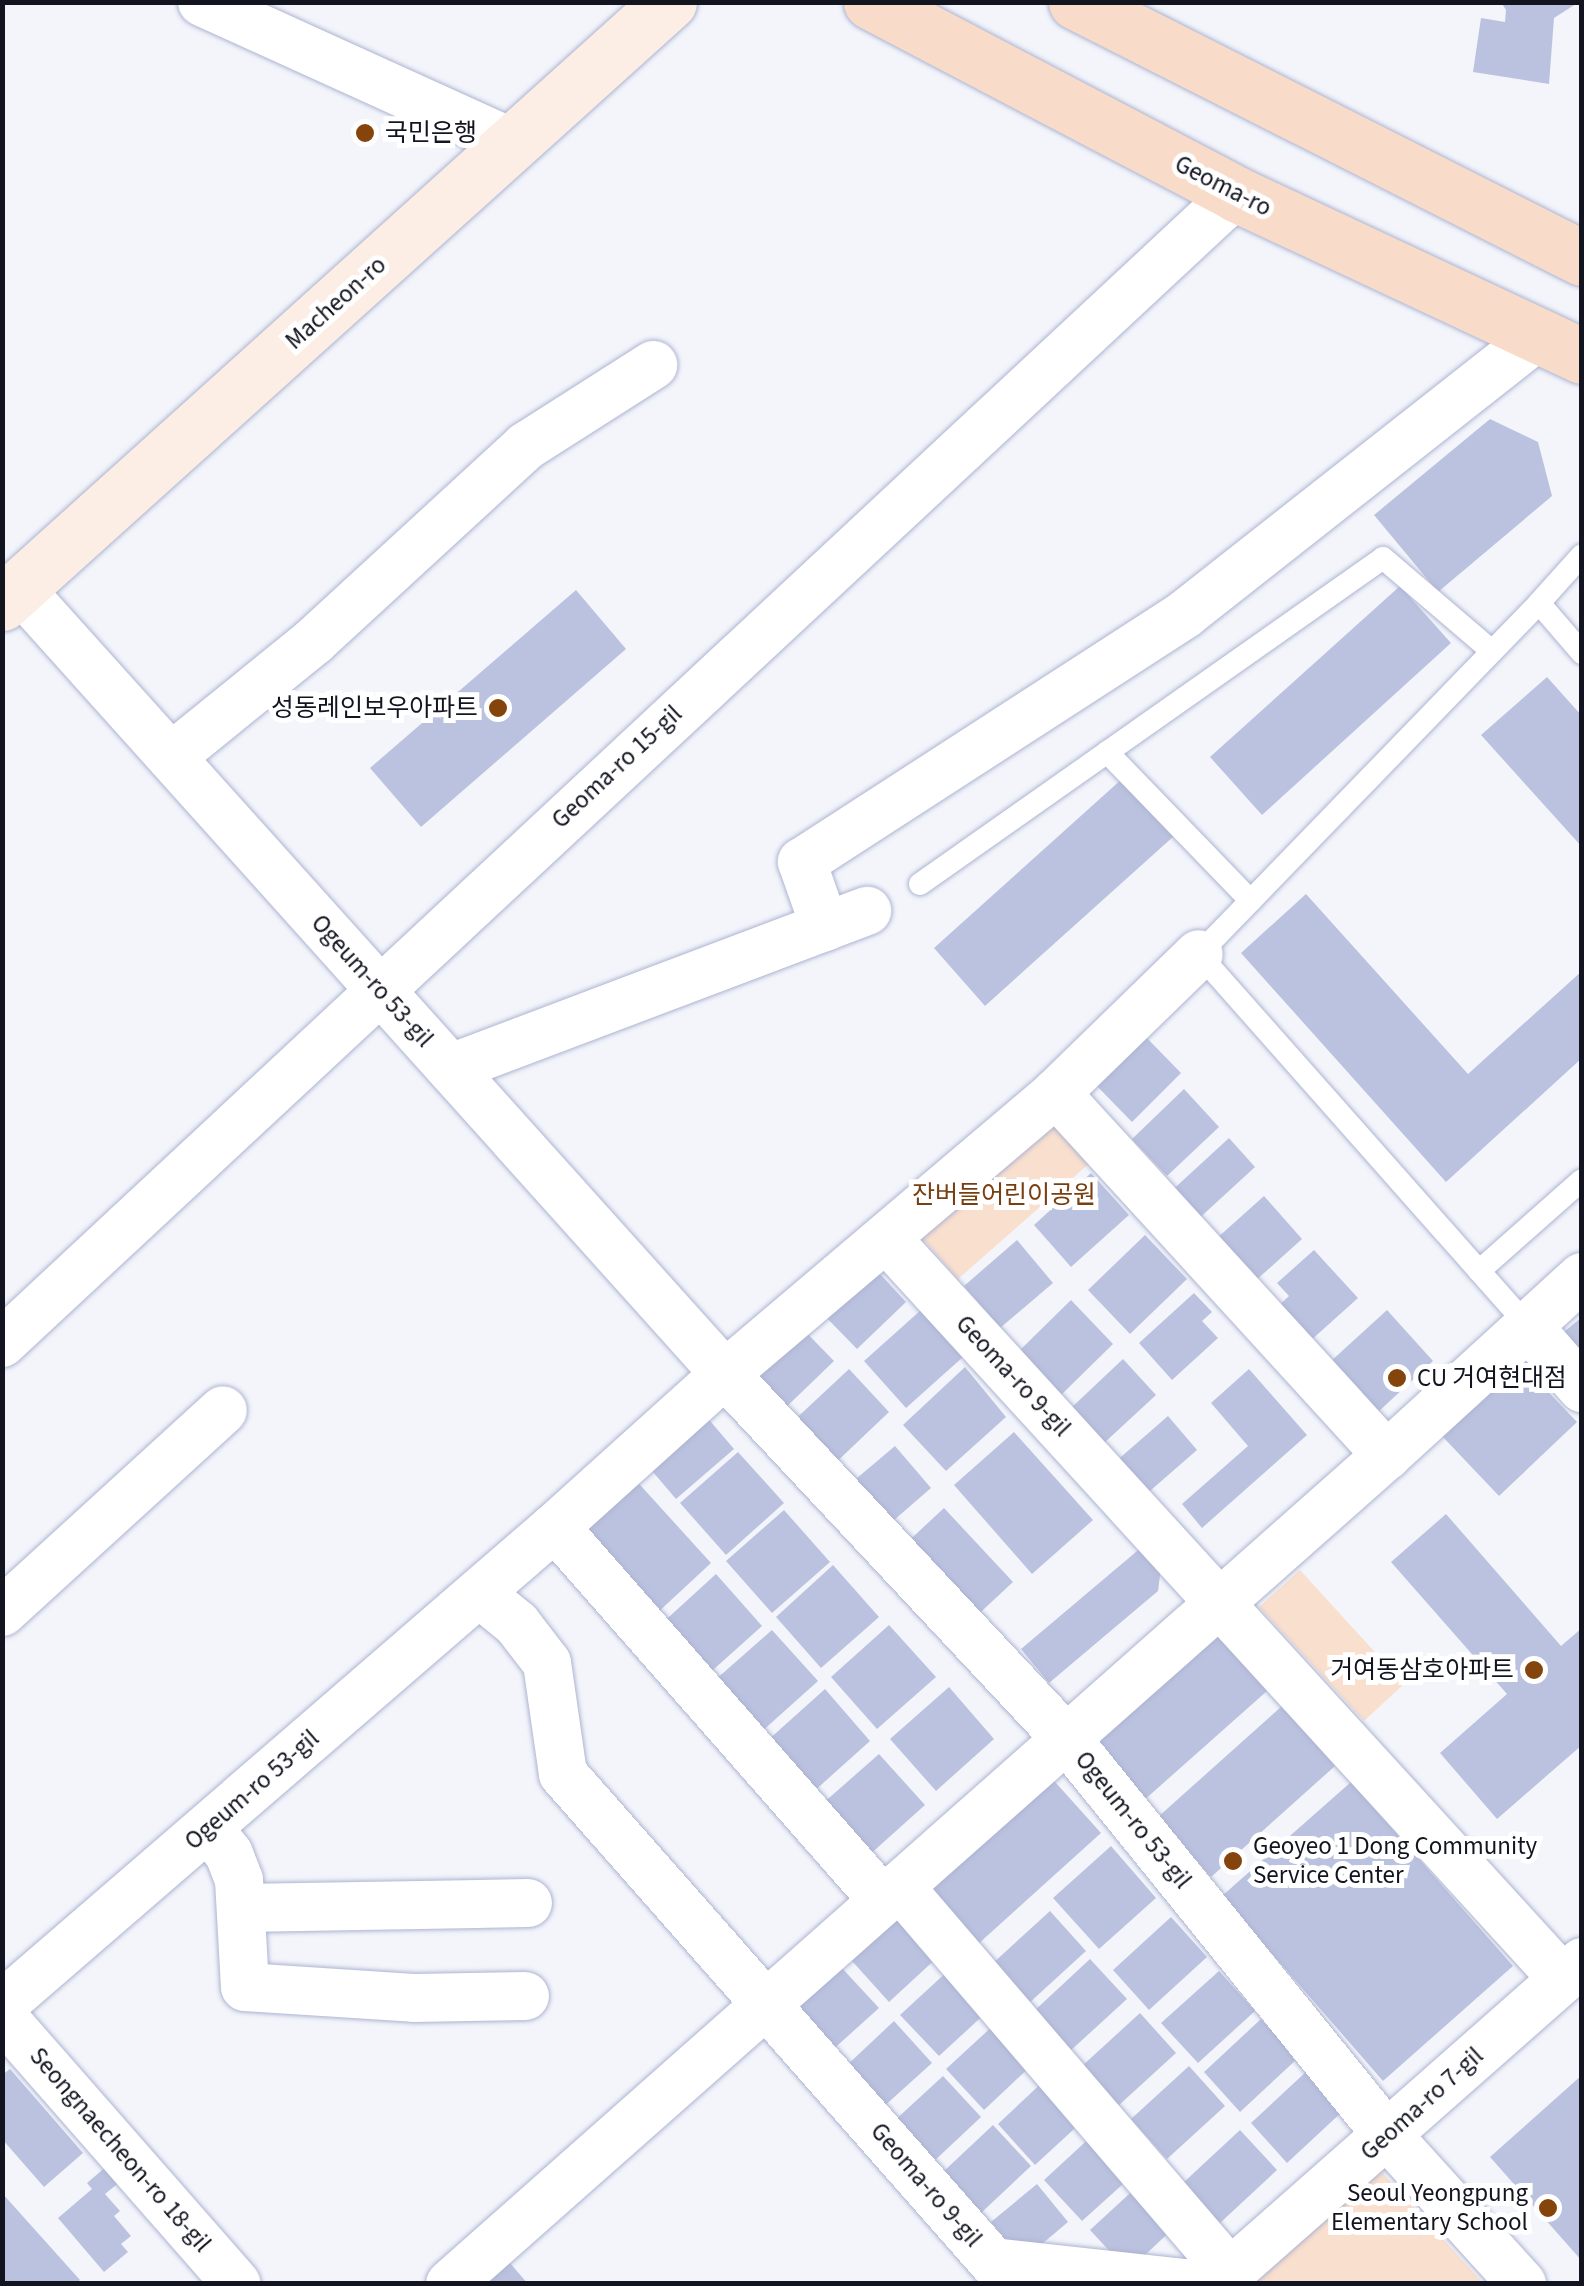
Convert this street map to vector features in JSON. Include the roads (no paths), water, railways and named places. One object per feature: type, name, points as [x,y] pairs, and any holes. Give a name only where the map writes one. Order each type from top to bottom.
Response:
[{"type":"main road","name":"Geoma-ro","points":[[871,2],[1236,194],[1560,346]]},
{"type":"main road","points":[[1076,2],[1582,258]]},
{"type":"street","points":[[202,2],[513,143]]},
{"type":"street","name":"Macheon-ro","points":[[11,596],[669,2]]},
{"type":"street","name":"Geoma-ro 15-gil","points":[[2,1344],[379,988],[1236,194]]},
{"type":"street","points":[[450,1068],[846,919],[802,862],[1186,614],[1560,346]]},
{"type":"street","points":[[171,757],[314,641],[526,446],[653,365]]},
{"type":"street","name":"Ogeum-ro 53-gil","points":[[11,596],[171,757],[724,1374],[1066,1738],[1387,2135],[1522,2284]]},
{"type":"street","name":"Ogeum-ro 53-gil","points":[[2,2005],[555,1527],[724,1374],[1056,1094],[1199,954]]},
{"type":"street","points":[[1056,1094],[1387,1455]]},
{"type":"street","name":"Geoma-ro 9-gil","points":[[887,1239],[1220,1602],[1572,1970]]},
{"type":"street","points":[[450,2284],[1387,1455],[1582,1277]]},
{"type":"street","points":[[1526,1326],[1582,1388]]},
{"type":"street","points":[[2,1612],[224,1410]]},
{"type":"street","points":[[555,1527],[891,1893],[1213,2280]]},
{"type":"street","name":"Geoma-ro 9-gil","points":[[479,1592],[517,1624],[547,1663],[563,1774],[993,2262],[1213,2280]]},
{"type":"street","points":[[208,1828],[229,1854],[242,1908],[246,1987],[414,1998],[525,1996]]},
{"type":"street","points":[[242,1908],[528,1903]]},
{"type":"street","name":"Geoma-ro 7-gil","points":[[1213,2280],[1387,2135],[1572,1970]]},
{"type":"street","name":"Seongnaecheon-ro 18-gil","points":[[2,2016],[237,2284]]},
{"type":"lane","points":[[1526,1326],[1199,954],[1582,555]]},
{"type":"lane","points":[[920,884],[1383,558],[1492,651]]},
{"type":"lane","points":[[1538,603],[1582,653]]},
{"type":"lane","points":[[1107,752],[1251,901]]},
{"type":"lane","points":[[1479,1271],[1582,1180]]},
{"type":"place","name":"국민은행","points":[[365,133]]},
{"type":"place","name":"성동레인보우아파트","points":[[498,708]]},
{"type":"place","name":"CU 거여현대점","points":[[1397,1378]]},
{"type":"place","name":"거여동삼호아파트","points":[[1534,1670]]},
{"type":"place","name":"Geoyeo 1 Dong Community Service Center","points":[[1233,1861]]},
{"type":"place","name":"Seoul Yeongpung Elementary School","points":[[1548,2208]]},
{"type":"park label","name":"잔버들어린이공원","points":[[1004,1195]]}]
